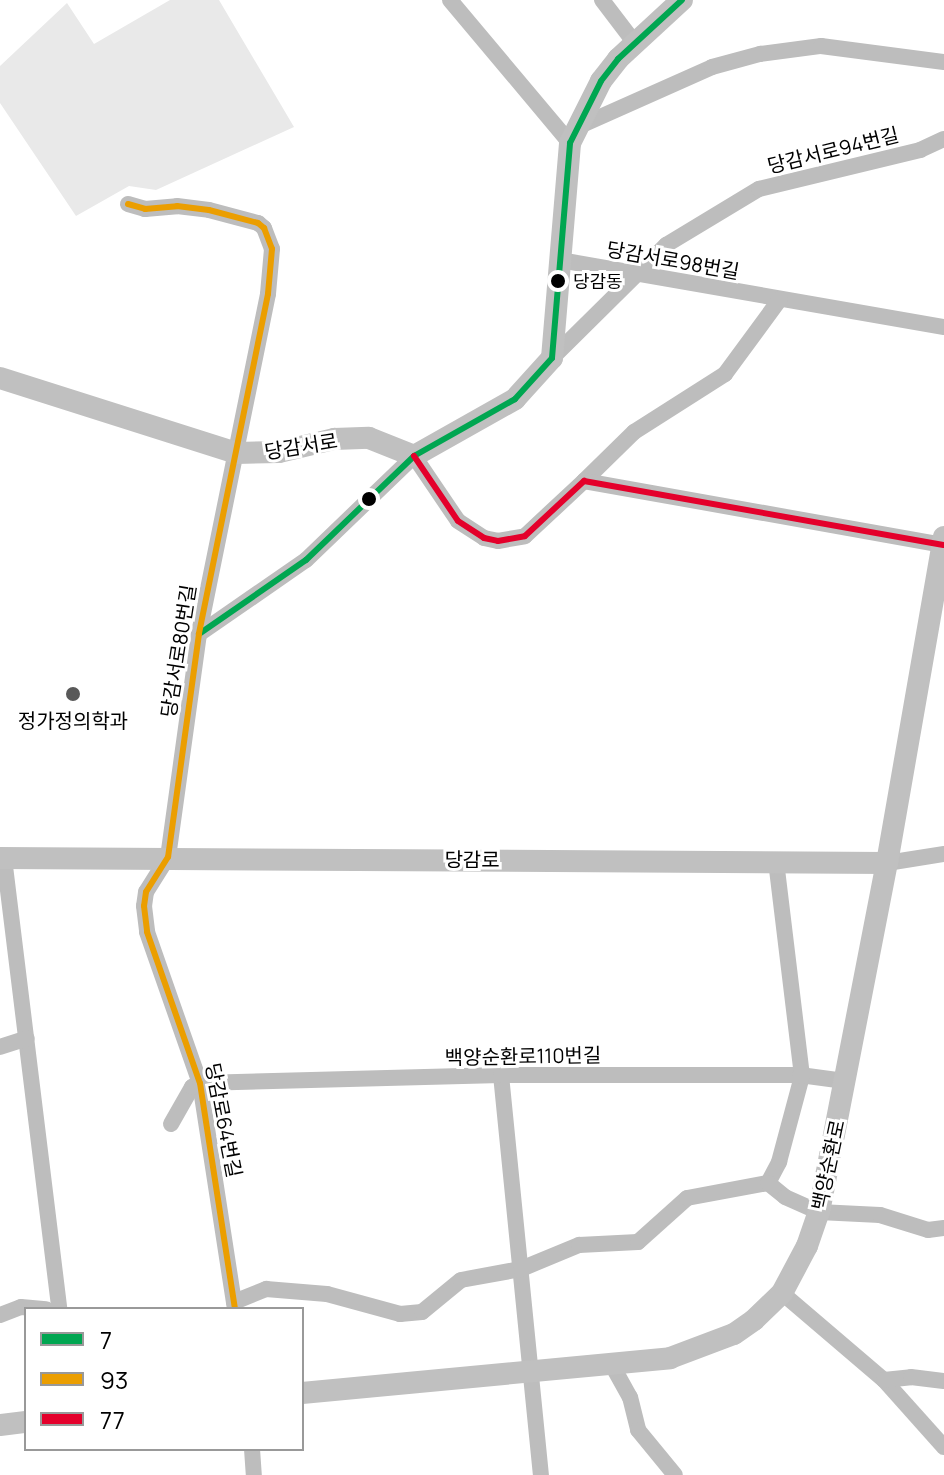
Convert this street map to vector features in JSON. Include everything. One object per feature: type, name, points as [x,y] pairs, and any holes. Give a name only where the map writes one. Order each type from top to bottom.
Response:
[{"type":"main road","points":[[414,456],[515,399],[552,358],[560,260],[576,134],[601,81],[634,42],[682,0]]},
{"type":"main road","name":"당감서로","points":[[0,378],[236,453],[279,452],[334,439],[369,438],[414,456]]},
{"type":"main road","name":"백양순환로","points":[[304,1393],[670,1358],[709,1346],[754,1320],[782,1293],[799,1266],[819,1212],[887,863],[943,541]]},
{"type":"main road","name":"당감로","points":[[2,858],[887,863]]},
{"type":"main road","points":[[0,1425],[24,1422]]},
{"type":"street","points":[[451,0],[576,134],[712,67],[760,54],[821,46],[944,62]]},
{"type":"street","points":[[602,0],[634,42]]},
{"type":"street","name":"당감서로94번길","points":[[552,358],[666,245],[759,189],[920,150],[944,139]]},
{"type":"street","name":"당감서로","points":[[128,204],[145,209],[177,206],[223,213],[258,223],[269,237],[272,249],[268,294],[236,453]]},
{"type":"street","name":"당감서로98번길","points":[[560,260],[944,327]]},
{"type":"street","points":[[199,634],[306,560],[414,456],[458,521],[484,538],[498,541],[525,536],[634,432],[725,374],[780,299]]},
{"type":"street","name":"당감서로80번길","points":[[168,857],[199,634],[236,453]]},
{"type":"street","points":[[584,481],[943,541]]},
{"type":"street","name":"당감로","points":[[887,863],[944,854]]},
{"type":"street","name":"당감로64번길","points":[[168,857],[146,892],[144,919],[200,1083],[235,1306]]},
{"type":"street","points":[[2,858],[59,1307]]},
{"type":"street","points":[[768,1183],[779,1162],[802,1076],[776,862]]},
{"type":"street","points":[[0,1047],[27,1038]]},
{"type":"street","points":[[501,1075],[541,1475]]},
{"type":"street","name":"백양순환로110번길","points":[[200,1083],[501,1075],[802,1076],[845,1081]]},
{"type":"street","points":[[171,1124],[192,1087],[200,1083]]},
{"type":"street","points":[[235,1306],[266,1289],[327,1294],[400,1314],[422,1312],[461,1280],[521,1269],[579,1245],[638,1242],[687,1198],[768,1183],[785,1197],[819,1212],[880,1215],[928,1230],[944,1228]]},
{"type":"street","points":[[782,1293],[884,1380],[944,1447]]},
{"type":"street","points":[[0,1315],[24,1307]]},
{"type":"street","points":[[612,1365],[630,1397],[638,1430],[675,1475]]},
{"type":"street","points":[[884,1380],[911,1377],[944,1381]]},
{"type":"street","points":[[252,1451],[254,1475]]},
{"type":"shaded area","points":[[170,0],[219,0],[294,127],[156,190],[129,186],[76,216],[0,103],[0,66],[67,3],[94,44]]},
{"type":"transit line","name":"7","points":[[199,634],[306,560],[414,456],[515,399],[552,358],[570,143],[601,81],[618,59],[682,0]]},
{"type":"transit line","name":"93","points":[[128,204],[145,209],[177,206],[209,210],[258,223],[264,228],[272,249],[268,294],[199,634],[168,857],[146,892],[144,906],[147,932],[200,1083],[235,1307]]},
{"type":"transit line","name":"77","points":[[414,456],[458,521],[484,538],[498,541],[525,536],[584,481],[943,545]]},
{"type":"place","name":"당감동","points":[[558,281]]},
{"type":"place","name":"정가정의학과","points":[[73,694]]}]
